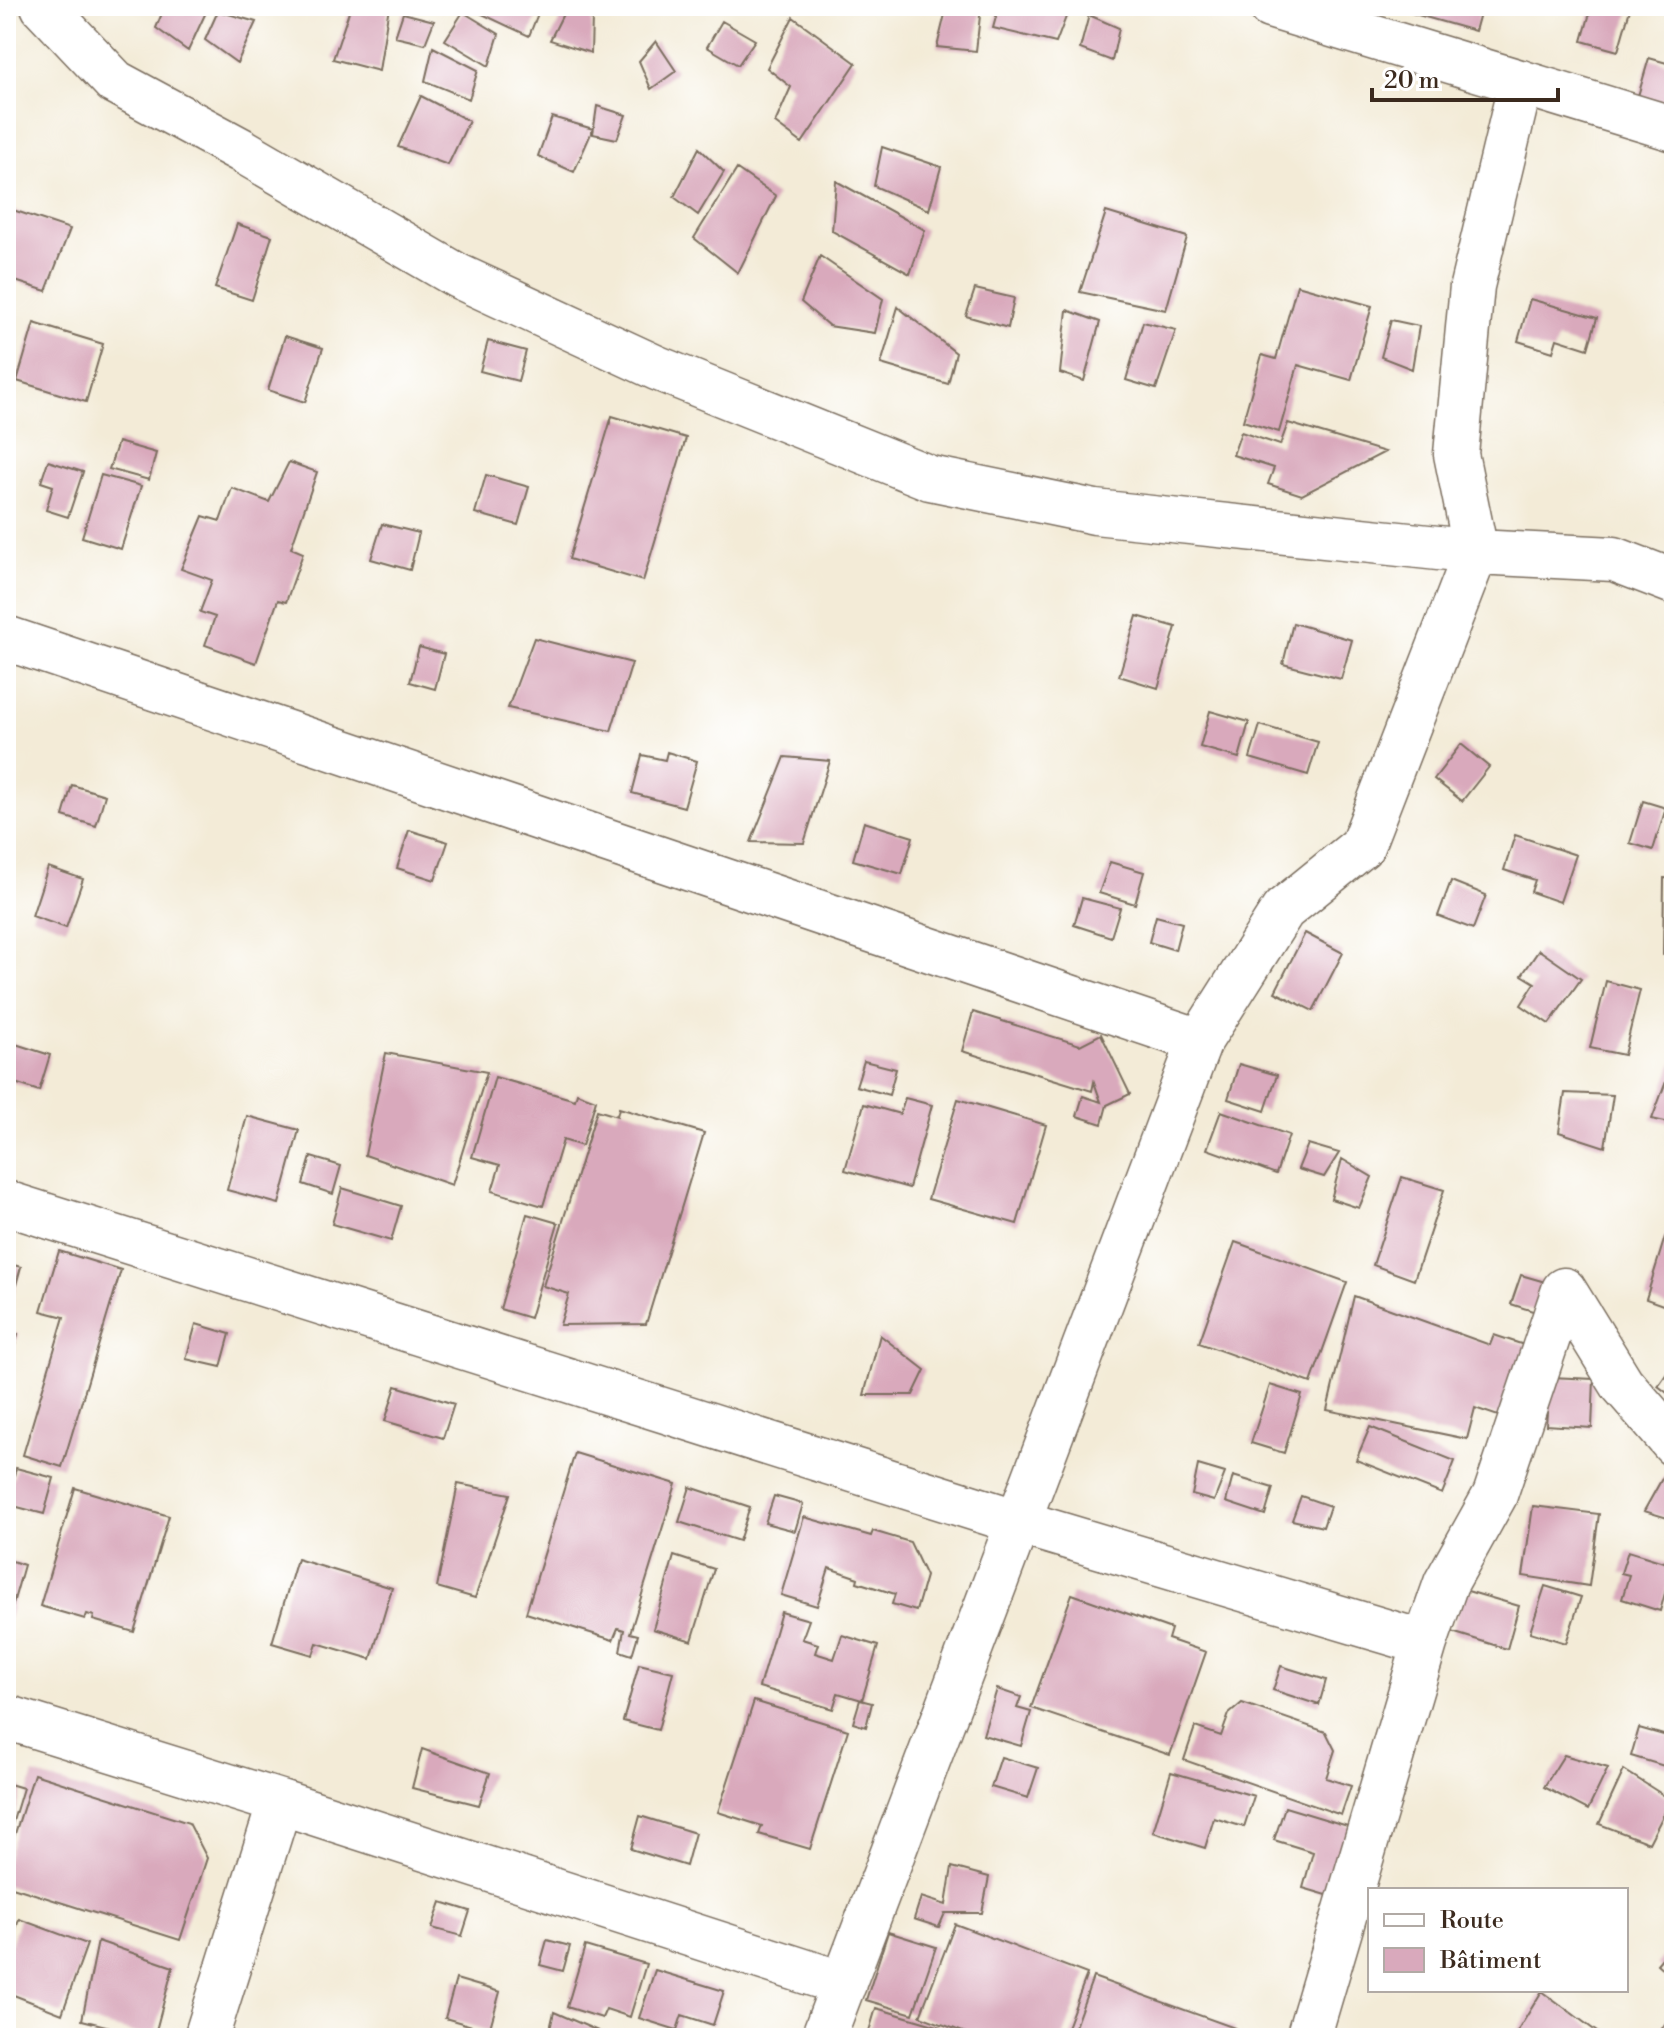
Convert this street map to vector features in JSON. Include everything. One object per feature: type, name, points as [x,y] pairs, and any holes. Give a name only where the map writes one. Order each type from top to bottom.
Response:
[{"type":"street","points":[[43,6],[115,82],[241,150],[458,276],[657,368],[930,478],[1095,512],[1476,552],[1614,559],[1674,582]]},
{"type":"street","points":[[1270,6],[1674,129]]},
{"type":"street","points":[[823,2038],[1200,1041],[1283,910],[1362,846],[1476,552],[1456,454],[1467,332],[1472,286],[1521,82]]},
{"type":"street","points":[[6,638],[1200,1041]]},
{"type":"street","points":[[6,1203],[1018,1522],[1425,1643]]},
{"type":"street","points":[[1308,2038],[1425,1643],[1446,1583],[1495,1495],[1564,1290],[1622,1384],[1674,1444]]},
{"type":"street","points":[[6,1717],[844,1984]]},
{"type":"street","points":[[206,2038],[280,1802]]},
{"type":"building","points":[[165,6],[194,6],[207,10],[188,51],[156,28]]},
{"type":"building","points":[[351,6],[389,6],[379,71],[333,59]]},
{"type":"building","points":[[482,6],[541,6],[529,36],[480,13]]},
{"type":"building","points":[[947,6],[981,7],[976,51],[937,47]]},
{"type":"building","points":[[999,6],[1059,6],[1069,9],[1056,43],[993,28]]},
{"type":"building","points":[[1412,6],[1482,6],[1475,31],[1411,13]]},
{"type":"building","points":[[1592,6],[1631,6],[1618,51],[1582,41]]},
{"type":"building","points":[[565,10],[592,17],[591,53],[550,40]]},
{"type":"building","points":[[218,11],[256,22],[237,63],[205,40]]},
{"type":"building","points":[[463,12],[499,34],[489,66],[445,40]]},
{"type":"building","points":[[403,13],[434,21],[425,44],[395,37]]},
{"type":"building","points":[[1089,15],[1119,28],[1112,61],[1080,49]]},
{"type":"building","points":[[793,17],[856,63],[802,143],[775,123],[791,87],[767,68]]},
{"type":"building","points":[[722,21],[755,40],[738,65],[707,47]]},
{"type":"building","points":[[656,41],[676,71],[651,89],[639,61]]},
{"type":"building","points":[[433,47],[478,70],[469,99],[425,81]]},
{"type":"building","points":[[1649,58],[1674,65],[1674,106],[1638,96]]},
{"type":"building","points":[[421,96],[469,121],[448,165],[398,147]]},
{"type":"building","points":[[597,106],[626,115],[617,139],[593,134]]},
{"type":"building","points":[[552,117],[593,129],[574,172],[538,156]]},
{"type":"building","points":[[882,147],[941,167],[929,210],[874,186]]},
{"type":"building","points":[[699,148],[724,172],[698,215],[674,197]]},
{"type":"building","points":[[737,169],[776,196],[738,273],[694,238]]},
{"type":"building","points":[[836,181],[925,230],[910,274],[832,231]]},
{"type":"building","points":[[7,208],[70,229],[46,291],[6,278]]},
{"type":"building","points":[[1106,212],[1187,237],[1166,310],[1080,292]]},
{"type":"building","points":[[237,224],[272,236],[252,300],[215,288]]},
{"type":"building","points":[[820,256],[883,299],[875,333],[829,326],[801,302]]},
{"type":"building","points":[[1297,285],[1372,306],[1351,380],[1298,365],[1279,432],[1243,421],[1262,355],[1276,359]]},
{"type":"building","points":[[975,289],[1014,298],[1008,328],[966,316]]},
{"type":"building","points":[[1530,299],[1597,318],[1588,349],[1557,339],[1553,352],[1518,341]]},
{"type":"building","points":[[898,307],[956,353],[948,384],[881,364]]},
{"type":"building","points":[[1067,310],[1100,322],[1084,381],[1060,373]]},
{"type":"building","points":[[1391,320],[1419,326],[1412,369],[1381,357]]},
{"type":"building","points":[[1143,322],[1176,330],[1156,389],[1126,380]]},
{"type":"building","points":[[34,323],[103,344],[86,402],[17,381]]},
{"type":"building","points":[[285,336],[323,348],[305,402],[268,390]]},
{"type":"building","points":[[488,341],[526,351],[518,381],[480,371]]},
{"type":"building","points":[[1674,367],[1674,406],[1663,403]]},
{"type":"building","points":[[612,416],[686,438],[643,581],[569,559]]},
{"type":"building","points":[[1288,423],[1385,452],[1302,495],[1268,484],[1274,468],[1233,455],[1241,432],[1280,445]]},
{"type":"building","points":[[118,442],[156,453],[149,480],[109,469]]},
{"type":"building","points":[[48,461],[83,472],[68,517],[46,510],[53,486],[41,482]]},
{"type":"building","points":[[289,462],[317,472],[291,548],[303,553],[286,602],[278,600],[256,663],[205,645],[215,617],[200,612],[212,580],[181,569],[203,516],[220,521],[232,488],[269,502]]},
{"type":"building","points":[[101,475],[141,486],[121,549],[82,537]]},
{"type":"building","points":[[486,475],[529,487],[518,525],[475,513]]},
{"type":"building","points":[[382,524],[419,533],[410,570],[371,559]]},
{"type":"building","points":[[1137,616],[1176,627],[1158,688],[1119,676]]},
{"type":"building","points":[[1293,623],[1352,640],[1341,679],[1283,664]]},
{"type":"building","points":[[534,638],[632,663],[611,731],[508,708]]},
{"type":"building","points":[[419,647],[444,654],[435,689],[410,682]]},
{"type":"building","points":[[1210,711],[1249,722],[1239,758],[1200,747]]},
{"type":"building","points":[[1260,725],[1318,742],[1308,775],[1250,758]]},
{"type":"building","points":[[1461,744],[1489,767],[1462,801],[1434,779]]},
{"type":"building","points":[[667,752],[697,761],[684,807],[632,793],[642,755],[665,760]]},
{"type":"building","points":[[785,757],[830,761],[804,843],[751,842]]},
{"type":"building","points":[[72,785],[105,795],[96,826],[63,816]]},
{"type":"building","points":[[1643,801],[1666,808],[1653,850],[1630,843]]},
{"type":"building","points":[[864,822],[913,837],[902,874],[853,860]]},
{"type":"building","points":[[409,830],[448,842],[435,880],[397,868]]},
{"type":"building","points":[[1515,835],[1576,855],[1560,902],[1531,892],[1535,880],[1504,870]]},
{"type":"building","points":[[1110,862],[1144,872],[1135,904],[1099,893]]},
{"type":"building","points":[[48,867],[83,879],[66,928],[32,916]]},
{"type":"building","points":[[1664,878],[1674,879],[1674,957],[1663,955]]},
{"type":"building","points":[[1451,881],[1486,895],[1473,929],[1438,916]]},
{"type":"building","points":[[1082,898],[1120,908],[1111,937],[1074,925]]},
{"type":"building","points":[[1156,916],[1182,923],[1175,950],[1149,942]]},
{"type":"building","points":[[1305,933],[1343,953],[1313,1011],[1275,992]]},
{"type":"building","points":[[1539,950],[1581,979],[1549,1024],[1521,1005],[1535,983],[1522,975]]},
{"type":"building","points":[[1606,981],[1640,990],[1624,1055],[1590,1048]]},
{"type":"building","points":[[973,1012],[1080,1045],[1101,1034],[1130,1094],[1107,1105],[1102,1124],[1077,1116],[1083,1096],[1101,1102],[1094,1082],[1092,1091],[962,1051]]},
{"type":"building","points":[[6,1041],[50,1055],[39,1091],[6,1080]]},
{"type":"building","points":[[386,1053],[487,1072],[452,1185],[365,1155]]},
{"type":"building","points":[[1674,1060],[1674,1124],[1652,1119]]},
{"type":"building","points":[[864,1061],[896,1069],[889,1095],[856,1086]]},
{"type":"building","points":[[1239,1064],[1277,1075],[1265,1111],[1228,1099]]},
{"type":"building","points":[[495,1077],[575,1100],[577,1093],[596,1100],[582,1146],[563,1140],[543,1206],[492,1191],[500,1165],[472,1157]]},
{"type":"building","points":[[1565,1093],[1613,1095],[1605,1147],[1559,1132]]},
{"type":"building","points":[[905,1098],[932,1105],[909,1188],[845,1170],[864,1104],[900,1114]]},
{"type":"building","points":[[958,1099],[1046,1125],[1017,1224],[928,1199]]},
{"type":"building","points":[[619,1108],[704,1133],[646,1324],[560,1325],[569,1294],[543,1286],[597,1110],[617,1116]]},
{"type":"building","points":[[1221,1111],[1289,1135],[1276,1174],[1207,1149]]},
{"type":"building","points":[[247,1116],[299,1130],[279,1204],[227,1190]]},
{"type":"building","points":[[1308,1144],[1339,1153],[1324,1177],[1298,1169]]},
{"type":"building","points":[[311,1157],[341,1166],[333,1194],[303,1184]]},
{"type":"building","points":[[1342,1159],[1372,1177],[1359,1208],[1331,1199]]},
{"type":"building","points":[[1402,1177],[1444,1190],[1414,1280],[1373,1265]]},
{"type":"building","points":[[342,1188],[401,1206],[391,1241],[332,1224]]},
{"type":"building","points":[[527,1214],[558,1223],[530,1318],[500,1309]]},
{"type":"building","points":[[1665,1237],[1674,1240],[1674,1309],[1646,1299]]},
{"type":"building","points":[[1235,1242],[1347,1282],[1311,1383],[1199,1343]]},
{"type":"building","points":[[59,1251],[121,1270],[62,1467],[23,1455],[64,1317],[41,1311]]},
{"type":"building","points":[[6,1263],[21,1267],[7,1317],[6,1317]]},
{"type":"building","points":[[1521,1275],[1552,1284],[1542,1314],[1511,1304]]},
{"type":"building","points":[[1354,1296],[1490,1345],[1494,1335],[1530,1347],[1507,1419],[1475,1408],[1467,1439],[1327,1410]]},
{"type":"building","points":[[196,1324],[230,1334],[221,1367],[186,1359]]},
{"type":"building","points":[[6,1330],[18,1334],[7,1373],[6,1372]]},
{"type":"building","points":[[880,1335],[925,1370],[913,1395],[864,1395]]},
{"type":"building","points":[[1667,1373],[1674,1374],[1674,1398],[1658,1386]]},
{"type":"building","points":[[1550,1377],[1594,1379],[1592,1428],[1546,1425]]},
{"type":"building","points":[[1270,1385],[1302,1395],[1284,1453],[1251,1443]]},
{"type":"building","points":[[396,1386],[454,1404],[443,1438],[385,1421]]},
{"type":"building","points":[[1370,1427],[1455,1461],[1442,1494],[1356,1460]]},
{"type":"building","points":[[575,1453],[676,1484],[630,1633],[638,1635],[632,1655],[620,1651],[624,1630],[618,1628],[613,1640],[526,1613]]},
{"type":"building","points":[[1198,1465],[1225,1473],[1214,1501],[1192,1495]]},
{"type":"building","points":[[16,1468],[54,1478],[44,1514],[6,1504]]},
{"type":"building","points":[[1233,1476],[1273,1488],[1265,1515],[1226,1502]]},
{"type":"building","points":[[1663,1477],[1674,1480],[1674,1520],[1644,1511]]},
{"type":"building","points":[[458,1484],[510,1494],[475,1598],[437,1587]]},
{"type":"building","points":[[690,1487],[750,1507],[739,1541],[679,1522]]},
{"type":"building","points":[[75,1488],[169,1516],[134,1632],[93,1620],[94,1616],[87,1614],[85,1619],[40,1606]]},
{"type":"building","points":[[774,1496],[803,1504],[795,1531],[765,1523]]},
{"type":"building","points":[[1301,1496],[1330,1506],[1323,1527],[1292,1520]]},
{"type":"building","points":[[1533,1506],[1599,1514],[1589,1586],[1523,1576]]},
{"type":"building","points":[[804,1517],[871,1536],[873,1531],[910,1542],[926,1576],[916,1611],[892,1604],[895,1594],[857,1582],[858,1578],[829,1568],[817,1606],[781,1595]]},
{"type":"building","points":[[1628,1551],[1673,1565],[1660,1611],[1622,1599],[1629,1575],[1621,1573]]},
{"type":"building","points":[[674,1556],[714,1569],[692,1641],[653,1629]]},
{"type":"building","points":[[6,1559],[24,1565],[9,1618],[6,1618]]},
{"type":"building","points":[[297,1559],[392,1588],[371,1659],[317,1643],[313,1655],[272,1643]]},
{"type":"building","points":[[1545,1586],[1581,1597],[1566,1643],[1530,1632]]},
{"type":"building","points":[[1464,1590],[1519,1606],[1507,1649],[1452,1632]]},
{"type":"building","points":[[1072,1594],[1171,1629],[1168,1639],[1206,1652],[1170,1755],[1031,1708]]},
{"type":"building","points":[[781,1612],[809,1620],[802,1639],[818,1644],[815,1653],[834,1659],[842,1635],[878,1646],[862,1700],[838,1693],[833,1709],[759,1687]]},
{"type":"building","points":[[639,1664],[673,1672],[658,1730],[623,1721]]},
{"type":"building","points":[[1281,1666],[1326,1680],[1319,1705],[1273,1690]]},
{"type":"building","points":[[997,1689],[1021,1697],[1017,1708],[1031,1712],[1021,1746],[983,1735]]},
{"type":"building","points":[[860,1700],[872,1703],[866,1727],[853,1723]]},
{"type":"building","points":[[754,1701],[848,1730],[810,1849],[759,1834],[762,1826],[718,1812]]},
{"type":"building","points":[[1242,1703],[1326,1732],[1335,1750],[1326,1778],[1351,1786],[1341,1815],[1184,1760],[1195,1727],[1221,1736],[1229,1714]]},
{"type":"building","points":[[1639,1728],[1674,1738],[1674,1769],[1631,1756]]},
{"type":"building","points":[[422,1749],[490,1773],[479,1805],[412,1788]]},
{"type":"building","points":[[1564,1755],[1608,1768],[1588,1810],[1544,1787]]},
{"type":"building","points":[[1001,1757],[1038,1768],[1028,1798],[991,1787]]},
{"type":"building","points":[[1624,1770],[1671,1800],[1649,1843],[1599,1824]]},
{"type":"building","points":[[1171,1772],[1254,1796],[1244,1827],[1214,1818],[1205,1848],[1153,1832]]},
{"type":"building","points":[[34,1774],[189,1823],[207,1858],[180,1940],[6,1885],[6,1862]]},
{"type":"building","points":[[6,1783],[23,1788],[7,1841],[6,1841]]},
{"type":"building","points":[[1285,1807],[1351,1827],[1347,1901],[1303,1888],[1313,1852],[1274,1840]]},
{"type":"building","points":[[640,1816],[695,1833],[686,1866],[631,1849]]},
{"type":"building","points":[[952,1867],[989,1877],[982,1913],[945,1913],[939,1927],[914,1919],[921,1897],[946,1905]]},
{"type":"building","points":[[441,1902],[470,1911],[462,1936],[432,1928]]},
{"type":"building","points":[[19,1919],[87,1944],[62,2014],[6,1992],[6,1961]]},
{"type":"building","points":[[955,1924],[1087,1974],[1063,2038],[979,2038],[920,2016]]},
{"type":"building","points":[[888,1932],[936,1947],[913,2014],[866,2000]]},
{"type":"building","points":[[547,1940],[570,1946],[563,1971],[540,1965]]},
{"type":"building","points":[[98,1941],[173,1967],[154,2038],[82,2020]]},
{"type":"building","points":[[1674,1944],[1674,1979],[1657,1964]]},
{"type":"building","points":[[585,1946],[646,1964],[630,2017],[606,2009],[602,2018],[567,2007]]},
{"type":"building","points":[[655,1970],[724,1991],[713,2025],[682,2015],[677,2030],[639,2018]]},
{"type":"building","points":[[1093,1977],[1235,2028],[1231,2038],[1071,2038]]},
{"type":"building","points":[[456,1979],[500,1992],[489,2031],[445,2018]]},
{"type":"building","points":[[1543,1992],[1597,2032],[1584,2038],[1525,2038],[1517,2032]]},
{"type":"building","points":[[876,2008],[941,2027],[938,2038],[867,2038]]},
{"type":"building","points":[[1674,2010],[1674,2038],[1656,2038]]},
{"type":"building","points":[[554,2012],[614,2038],[548,2038]]}]
